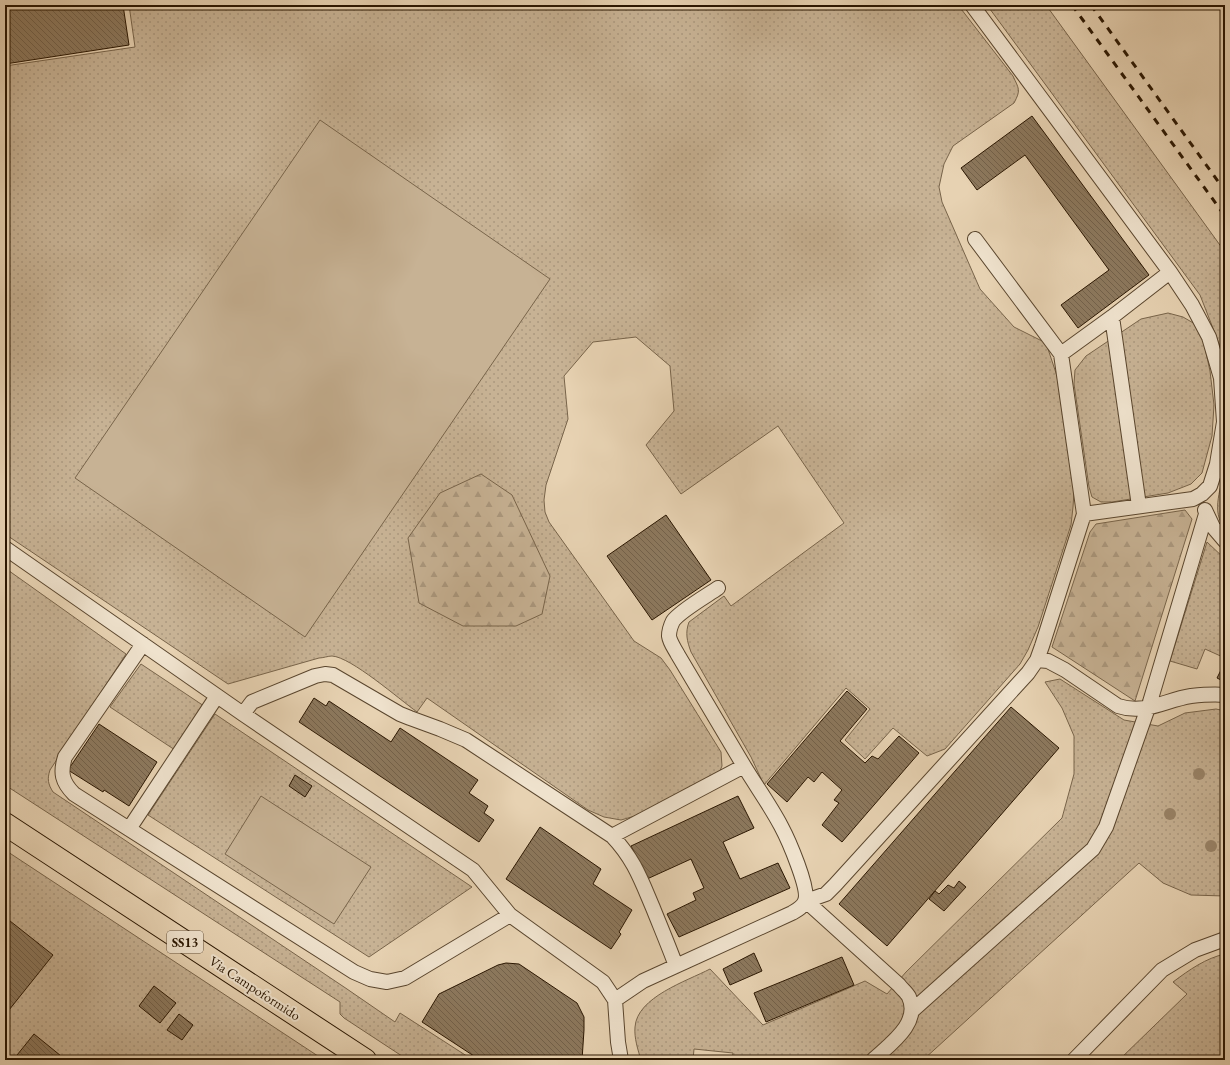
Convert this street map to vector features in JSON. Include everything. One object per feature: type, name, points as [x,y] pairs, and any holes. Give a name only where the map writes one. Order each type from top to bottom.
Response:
[{"type":"main road","name":"Via Campoformido","points":[[5,824],[365,1060]]},
{"type":"lane","points":[[972,5],[1170,272],[1192,305],[1209,337],[1221,378],[1224,422],[1217,464],[1210,486],[1202,494],[1193,499],[1084,514]]},
{"type":"lane","points":[[615,1000],[643,981],[792,913],[801,908],[806,901],[826,894],[1028,673],[1037,660],[1084,514],[1061,354],[975,239]]},
{"type":"lane","points":[[1061,354],[1170,272]]},
{"type":"lane","points":[[1112,317],[1139,506]]},
{"type":"lane","points":[[1202,494],[1206,514],[1213,527],[1225,541]]},
{"type":"lane","points":[[913,1010],[1093,849],[1106,827],[1147,708],[1206,514]]},
{"type":"lane","points":[[5,548],[243,714],[473,870],[510,915],[603,982],[615,1000],[621,1060]]},
{"type":"lane","points":[[718,588],[674,620],[670,628],[669,635],[671,643],[781,826],[804,880],[806,901],[899,985],[909,996],[913,1010],[910,1021],[902,1032],[873,1060]]},
{"type":"lane","points":[[143,644],[65,757],[62,767],[63,777],[66,785],[74,794],[354,972],[370,979],[387,982],[405,978],[510,915]]},
{"type":"lane","points":[[1037,660],[1048,661],[1118,706],[1134,710],[1147,708],[1190,696],[1225,695]]},
{"type":"lane","points":[[243,714],[252,702],[316,676],[324,674],[333,675],[400,714],[440,728],[466,740],[612,836],[621,845],[636,868],[669,945],[676,966]]},
{"type":"lane","points":[[129,829],[217,696]]},
{"type":"lane","points":[[612,836],[744,766]]},
{"type":"lane","points":[[1074,1060],[1162,970],[1195,950],[1225,939]]},
{"type":"green space","points":[[129,5],[958,5],[1013,76],[1018,87],[1018,95],[1014,103],[953,146],[944,164],[939,187],[942,202],[980,289],[1014,327],[1046,343],[1057,376],[1074,492],[1071,525],[1038,627],[1020,664],[945,749],[927,756],[893,728],[865,759],[845,740],[870,709],[846,688],[764,785],[751,757],[691,652],[687,637],[689,622],[724,596],[731,606],[844,523],[778,426],[681,494],[646,445],[674,411],[670,366],[636,337],[593,342],[564,376],[568,419],[546,485],[544,500],[545,512],[549,522],[634,641],[661,658],[670,670],[721,752],[722,766],[719,773],[635,816],[621,820],[604,817],[588,810],[427,698],[417,712],[351,663],[340,658],[332,656],[319,658],[228,684],[5,534],[5,66],[135,47]]},
{"type":"green space","points":[[987,5],[1046,5],[1225,252],[1225,359],[1200,295]]},
{"type":"green space","points":[[320,120],[550,279],[305,637],[75,478]]},
{"type":"green space","points":[[1168,313],[1183,317],[1195,324],[1203,339],[1210,371],[1214,405],[1212,436],[1202,473],[1191,484],[1168,493],[1112,502],[1101,502],[1092,497],[1089,487],[1074,384],[1075,370],[1086,356],[1141,319]]},
{"type":"green space","points":[[1225,467],[1225,528],[1218,515],[1218,499]]},
{"type":"green space","points":[[481,474],[512,495],[550,576],[542,614],[516,626],[463,626],[419,603],[408,538],[440,493]]},
{"type":"green space","points":[[1185,510],[1192,519],[1135,701],[1052,647],[1090,532],[1096,524]]},
{"type":"green space","points":[[1207,542],[1225,559],[1225,658],[1205,649],[1197,669],[1170,661]]},
{"type":"green space","points":[[5,568],[126,654],[50,770],[48,781],[53,792],[395,1022],[400,1013],[473,1060],[408,1060],[344,1018],[340,1014],[340,1002],[5,785]]},
{"type":"green space","points":[[141,664],[204,706],[175,750],[110,707]]},
{"type":"green space","points":[[1060,679],[1124,720],[1158,726],[1185,713],[1216,709],[1225,711],[1225,896],[1191,895],[1163,883],[1139,863],[923,1060],[732,1060],[733,1053],[694,1049],[693,1060],[641,1060],[636,1040],[635,1027],[638,1016],[644,1007],[665,991],[710,969],[763,1025],[865,981],[887,994],[906,972],[1062,818],[1074,774],[1074,736],[1062,708],[1045,682]]},
{"type":"green space","points":[[215,714],[472,887],[369,957],[148,815]]},
{"type":"green space","points":[[261,796],[371,867],[334,924],[225,854]]},
{"type":"green space","points":[[5,850],[324,1060],[5,1060]]},
{"type":"green space","points":[[1225,954],[1225,1060],[1119,1060],[1187,994],[1173,982],[1204,961]]},
{"type":"building","points":[[31,5],[123,5],[129,45],[5,64],[5,9]]},
{"type":"building","points":[[1032,116],[1149,275],[1078,328],[1061,305],[1109,270],[1025,155],[977,190],[961,168]]},
{"type":"building","points":[[666,515],[711,580],[652,620],[607,556]]},
{"type":"building","points":[[1225,662],[1225,682],[1217,678]]},
{"type":"building","points":[[847,691],[867,709],[840,741],[865,763],[872,756],[878,759],[899,736],[919,753],[842,842],[822,825],[839,803],[834,800],[842,790],[822,772],[814,782],[808,777],[787,802],[767,784]]},
{"type":"building","points":[[314,698],[326,706],[329,701],[391,742],[400,728],[478,780],[469,793],[488,806],[484,813],[494,820],[479,842],[299,722]]},
{"type":"building","points":[[1011,707],[1059,748],[887,946],[839,904]]},
{"type":"building","points":[[99,724],[157,762],[129,806],[68,770]]},
{"type":"building","points":[[295,775],[312,786],[305,797],[289,786]]},
{"type":"building","points":[[738,796],[754,828],[723,842],[740,879],[778,863],[790,888],[679,937],[667,914],[696,900],[693,893],[704,888],[691,859],[647,879],[631,846]]},
{"type":"building","points":[[540,827],[601,869],[593,884],[632,910],[619,932],[621,934],[611,949],[506,879]]},
{"type":"building","points":[[959,881],[966,887],[944,911],[929,899],[935,891],[939,894],[948,885],[954,888]]},
{"type":"building","points":[[5,917],[53,955],[5,1015]]},
{"type":"building","points":[[754,953],[762,971],[730,985],[723,969]]},
{"type":"building","points":[[842,957],[854,985],[766,1022],[754,993]]},
{"type":"building","points":[[506,963],[519,964],[577,1003],[584,1017],[582,1060],[480,1060],[422,1022],[439,994],[498,965]]},
{"type":"building","points":[[154,986],[176,1003],[160,1023],[139,1006]]},
{"type":"building","points":[[179,1014],[193,1025],[182,1040],[167,1030]]},
{"type":"building","points":[[34,1034],[66,1060],[13,1060]]},
{"type":"railway","points":[[1072,5],[1225,216]]},
{"type":"railway","points":[[1091,5],[1225,191]]}]
